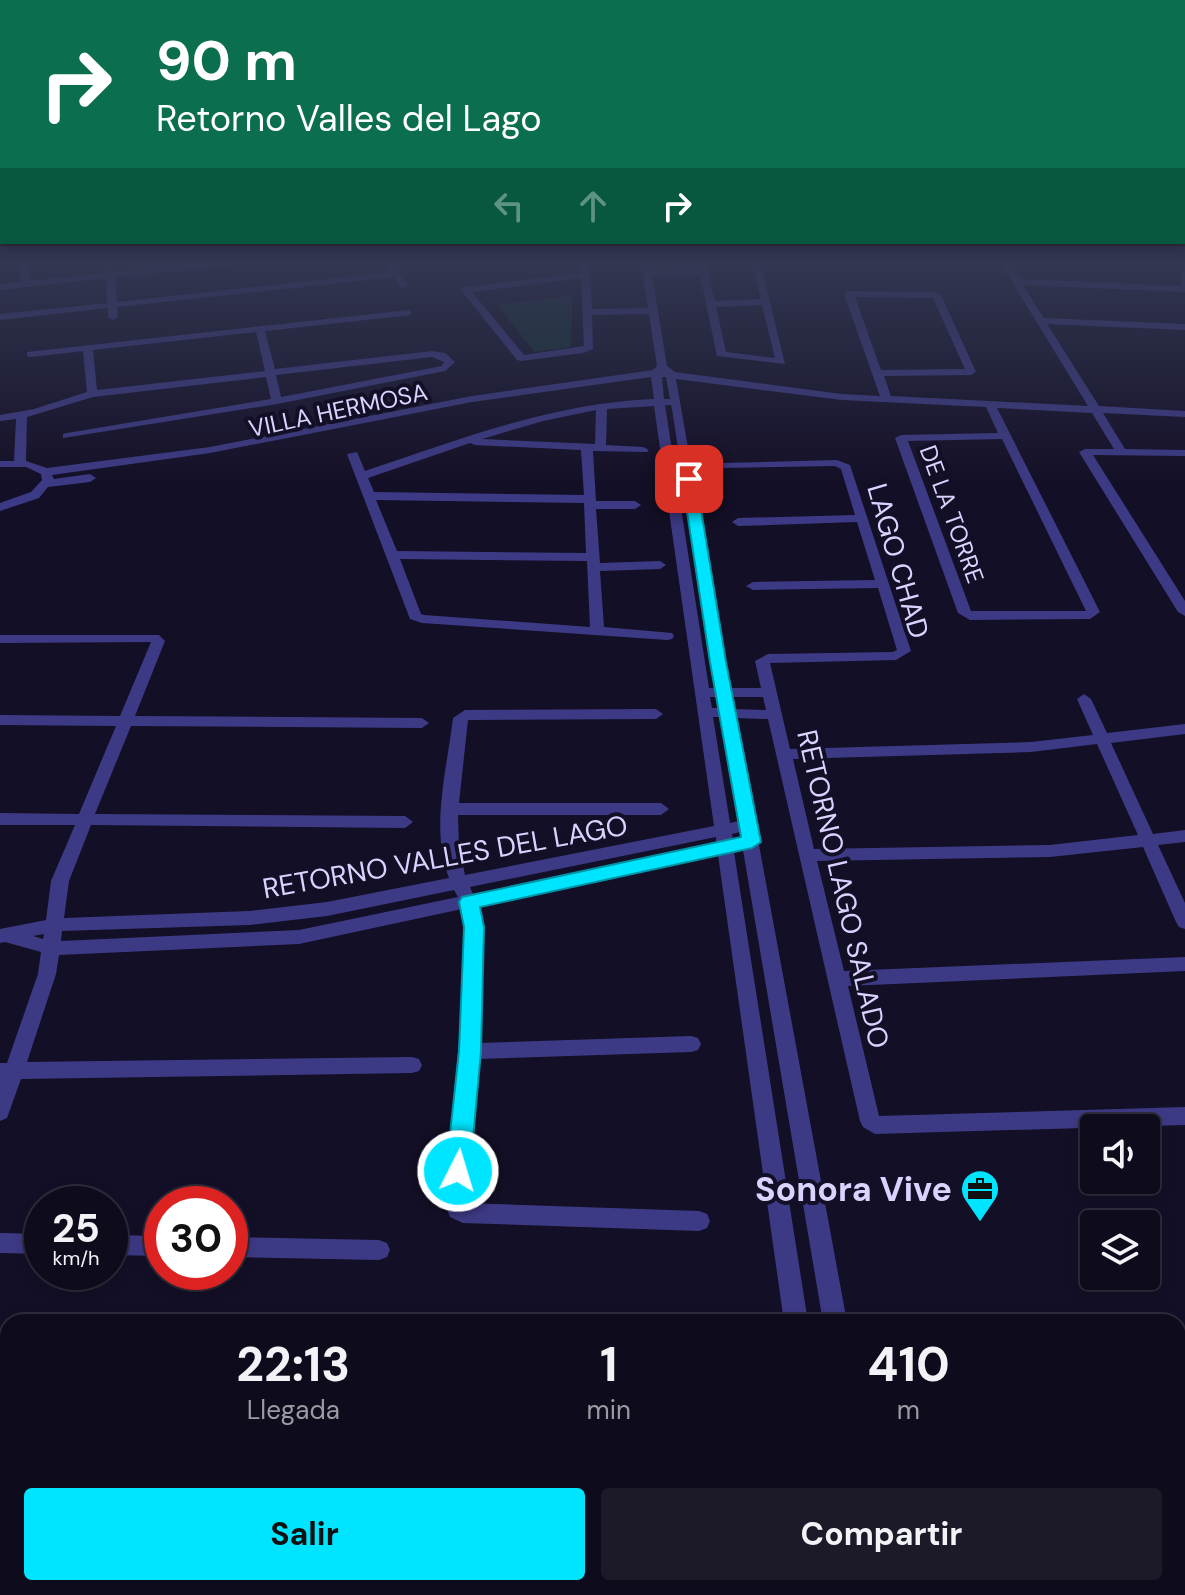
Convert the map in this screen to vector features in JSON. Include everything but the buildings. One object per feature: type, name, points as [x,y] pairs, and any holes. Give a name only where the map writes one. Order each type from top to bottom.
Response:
[{"type":"street","points":[[31,354],[193,336]]},
{"type":"street","points":[[262,336],[277,401]]},
{"type":"street","points":[[505,336],[524,359],[587,349],[587,336]]},
{"type":"street","points":[[658,336],[667,374],[668,406],[686,510],[725,692],[834,1314]]},
{"type":"street","points":[[717,336],[721,354],[779,362],[774,336]]},
{"type":"street","points":[[864,336],[887,400]]},
{"type":"street","points":[[877,373],[971,372],[955,336]]},
{"type":"street","points":[[1050,336],[1121,451]]},
{"type":"street","points":[[88,348],[92,394]]},
{"type":"street","points":[[0,418],[22,415],[92,394],[432,354],[441,355],[450,362],[445,368],[277,401],[67,436]]},
{"type":"street","name":"VILLA HERMOSA","points":[[46,478],[223,456],[514,397],[667,374],[823,395],[887,400],[1185,414]]},
{"type":"street","points":[[990,405],[1006,436]]},
{"type":"street","points":[[362,476],[465,442],[583,411],[668,406]]},
{"type":"street","points":[[597,632],[590,502],[594,448],[602,410]]},
{"type":"street","points":[[20,463],[22,415]]},
{"type":"street","name":"DE LA TORRE","points":[[1006,436],[1093,612],[1087,616],[970,616],[965,613],[901,438],[1006,436]]},
{"type":"street","points":[[465,442],[643,450]]},
{"type":"street","points":[[1185,453],[1085,452],[1185,612]]},
{"type":"street","points":[[353,454],[394,555],[413,612],[422,619],[667,636]]},
{"type":"street","points":[[0,464],[36,466],[46,478],[27,499],[0,507]]},
{"type":"street","name":"LAGO CHAD","points":[[721,466],[841,464],[846,467],[903,654],[768,658],[762,661]]},
{"type":"street","points":[[369,496],[635,505]]},
{"type":"street","points":[[686,510],[701,692],[795,1314]]},
{"type":"street","points":[[738,522],[861,518]]},
{"type":"street","points":[[394,555],[660,565]]},
{"type":"street","points":[[753,586],[880,584]]},
{"type":"street","points":[[0,639],[157,638],[158,641],[60,881],[47,974],[8,1071],[0,1112]]},
{"type":"street","name":"RETORNO LAGO SALADO","points":[[762,661],[810,855],[869,1119],[875,1125],[1185,1116]]},
{"type":"street","points":[[701,692],[770,693]]},
{"type":"street","points":[[1084,699],[1185,922]]},
{"type":"street","points":[[704,712],[775,715]]},
{"type":"street","points":[[656,714],[465,715],[460,718],[452,809],[453,862],[474,927],[470,1051],[455,1201],[458,1210],[699,1221]]},
{"type":"street","points":[[0,720],[422,723]]},
{"type":"street","points":[[786,754],[1018,747],[1185,729]]},
{"type":"street","points":[[452,809],[661,809]]},
{"type":"street","points":[[0,819],[405,822]]},
{"type":"street","name":"RETORNO VALLES DEL LAGO","points":[[4,936],[50,948],[275,940],[323,933],[465,893],[750,833]]},
{"type":"street","points":[[810,855],[1050,851],[1185,836]]},
{"type":"street","name":"RETORNO VALLES DEL LAGO","points":[[4,936],[54,925],[286,915],[465,893]]},
{"type":"street","points":[[838,979],[1185,964]]},
{"type":"street","points":[[470,1051],[691,1044]]},
{"type":"street","points":[[8,1071],[412,1065]]},
{"type":"street","points":[[0,1243],[24,1244]]},
{"type":"street","points":[[248,1247],[379,1250]]},
{"type":"green space","points":[[522,336],[571,336],[571,347],[534,352]]},
{"type":"place","name":"Sonora Vive","points":[[980,1223]]},
{"type":"route","points":[[458,1171],[470,1051],[474,927],[469,902],[752,842],[718,662],[689,479]]}]
